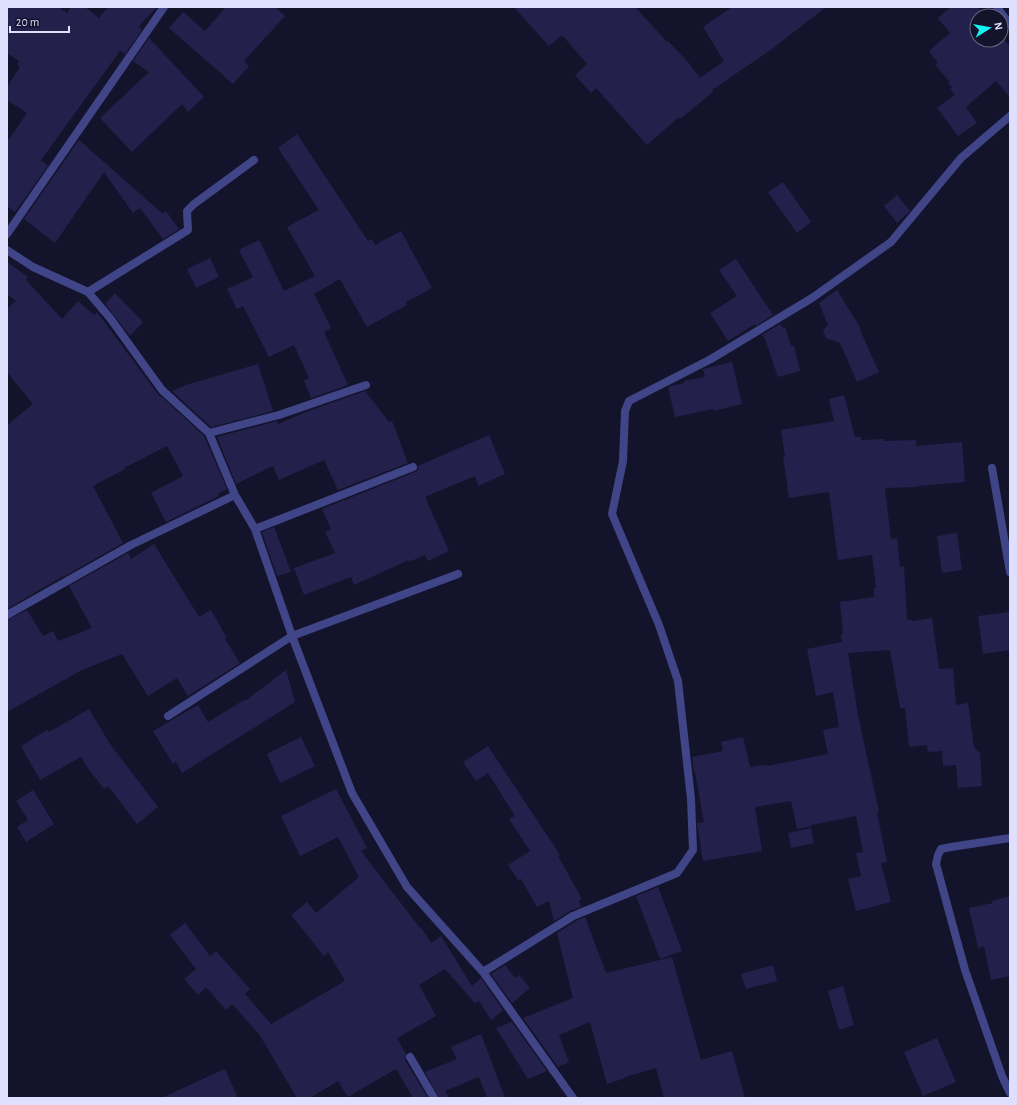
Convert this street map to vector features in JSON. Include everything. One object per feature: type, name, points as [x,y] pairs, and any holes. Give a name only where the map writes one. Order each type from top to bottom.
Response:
[{"type":"street","points":[[7,234],[164,7]]},
{"type":"street","points":[[997,7],[1010,25]]},
{"type":"street","points":[[484,972],[573,916],[678,873],[694,850],[691,799],[678,681],[659,626],[612,514],[623,460],[625,411],[629,401],[711,359],[812,298],[891,242],[960,158],[1010,116]]},
{"type":"street","points":[[88,292],[188,230],[187,211],[254,160]]},
{"type":"street","points":[[7,250],[33,267],[88,292],[110,318],[162,390],[209,433],[235,495],[255,529],[292,636],[352,792],[407,887],[484,972],[573,1098]]},
{"type":"street","points":[[209,433],[279,415],[366,385]]},
{"type":"street","points":[[255,529],[413,467]]},
{"type":"street","points":[[992,468],[1010,572]]},
{"type":"street","points":[[7,615],[131,545],[235,495]]},
{"type":"street","points":[[168,716],[292,636],[458,574]]},
{"type":"street","points":[[1010,838],[951,847],[941,850],[936,864],[964,970],[1002,1076],[1010,1093]]},
{"type":"street","points":[[410,1056],[434,1098]]},
{"type":"building","points":[[7,7],[58,7],[67,13],[71,7],[85,7],[99,18],[108,7],[157,7],[139,26],[142,30],[125,54],[120,51],[41,160],[48,166],[15,212],[7,206],[7,142],[27,113],[7,100],[7,87],[20,67],[17,64],[19,61],[7,53]]},
{"type":"building","points":[[226,7],[275,7],[285,16],[244,61],[249,66],[233,84],[169,28],[183,12],[205,31]]},
{"type":"building","points":[[514,7],[635,7],[667,42],[668,41],[688,62],[700,78],[724,61],[703,27],[732,7],[826,7],[772,49],[712,90],[713,92],[680,119],[679,117],[647,145],[596,88],[591,93],[575,75],[587,64],[562,35],[549,46]]},
{"type":"building","points":[[951,7],[977,7],[978,8],[969,8],[969,48],[1009,48],[1009,46],[1010,47],[1010,97],[996,81],[966,107],[977,123],[958,136],[937,108],[955,95],[950,89],[952,87],[948,83],[950,82],[935,65],[938,63],[929,51],[950,33],[938,18]]},
{"type":"building","points":[[149,38],[204,97],[188,112],[182,104],[132,152],[100,118],[149,72],[133,61]]},
{"type":"building","points":[[297,134],[368,241],[372,239],[375,245],[401,231],[432,288],[406,302],[407,305],[367,327],[340,279],[314,294],[331,328],[324,332],[348,385],[311,398],[304,380],[309,378],[294,345],[269,357],[243,306],[237,309],[227,289],[253,277],[239,250],[259,240],[284,291],[315,276],[287,227],[319,210],[278,148]]},
{"type":"building","points":[[79,140],[163,214],[166,211],[179,229],[163,239],[140,208],[133,213],[104,172],[55,243],[24,219]]},
{"type":"building","points":[[783,182],[811,222],[797,233],[768,192]]},
{"type":"building","points":[[897,195],[910,211],[897,223],[884,206]]},
{"type":"building","points":[[210,258],[219,277],[196,288],[187,269]]},
{"type":"building","points":[[736,259],[773,315],[756,326],[755,324],[728,341],[710,313],[737,296],[719,270]]},
{"type":"building","points":[[7,262],[28,277],[26,280],[62,319],[78,301],[94,315],[97,312],[160,397],[161,396],[204,436],[227,489],[218,494],[219,496],[166,522],[151,493],[183,476],[167,446],[124,468],[125,469],[93,486],[123,543],[7,609],[7,425],[33,404],[7,372],[7,309],[16,301],[7,294]]},
{"type":"building","points":[[837,290],[861,329],[860,330],[879,372],[857,382],[840,343],[826,338],[823,330],[828,325],[819,303]]},
{"type":"building","points":[[115,293],[143,322],[130,336],[105,304]]},
{"type":"building","points":[[780,324],[783,328],[785,327],[791,346],[794,345],[800,371],[778,377],[765,339],[762,335]]},
{"type":"building","points":[[732,362],[742,404],[714,411],[713,409],[675,417],[668,387],[684,383],[684,381],[705,377],[703,369]]},
{"type":"building","points":[[258,364],[273,411],[211,427],[172,391],[186,385]]},
{"type":"building","points":[[365,391],[389,422],[392,421],[408,463],[338,490],[324,460],[279,480],[273,466],[236,484],[217,437],[277,421],[278,424],[306,412]]},
{"type":"building","points":[[844,395],[855,437],[861,437],[861,440],[916,440],[916,446],[962,442],[965,482],[917,487],[885,488],[891,539],[897,538],[900,567],[904,566],[907,620],[912,621],[932,618],[939,669],[953,668],[956,705],[968,703],[974,747],[980,753],[982,786],[958,788],[956,765],[943,766],[942,751],[928,752],[927,745],[909,747],[905,708],[900,708],[890,650],[848,653],[858,715],[879,812],[877,813],[887,862],[881,863],[891,902],[856,911],[848,879],[861,876],[856,853],[863,852],[856,816],[797,829],[791,801],[755,807],[762,851],[703,861],[697,823],[704,822],[692,757],[723,751],[721,742],[743,737],[750,767],[767,766],[828,754],[823,730],[839,727],[833,692],[816,696],[807,649],[842,642],[841,634],[843,634],[840,602],[874,597],[874,588],[876,588],[872,555],[838,560],[829,492],[789,498],[781,430],[834,421],[829,399]]},
{"type":"building","points":[[489,435],[505,474],[478,486],[475,476],[425,497],[449,551],[428,561],[425,555],[409,562],[409,560],[354,585],[351,577],[304,595],[294,568],[335,553],[325,532],[331,529],[322,509],[415,472],[418,470],[418,466]]},
{"type":"building","points":[[274,527],[291,572],[277,576],[262,532]]},
{"type":"building","points":[[957,533],[962,570],[942,573],[937,536]]},
{"type":"building","points":[[154,544],[199,617],[211,610],[227,638],[225,639],[240,663],[188,696],[177,678],[148,696],[122,654],[82,670],[7,712],[7,620],[27,610],[43,636],[53,631],[58,641],[92,628],[69,586],[128,553],[131,559]]},
{"type":"building","points":[[1010,612],[1010,650],[983,654],[978,616]]},
{"type":"building","points":[[286,670],[295,702],[182,773],[176,762],[173,764],[153,731],[198,705],[208,722],[244,700],[245,701]]},
{"type":"building","points":[[89,709],[110,744],[158,807],[137,824],[108,786],[104,789],[81,757],[40,780],[21,746],[47,730],[49,732]]},
{"type":"building","points":[[301,737],[315,766],[280,783],[267,754]]},
{"type":"building","points":[[488,746],[560,855],[558,856],[582,899],[579,900],[581,907],[570,911],[554,921],[549,901],[537,907],[521,879],[518,880],[508,865],[530,851],[509,819],[515,816],[488,773],[476,781],[463,762]]},
{"type":"building","points":[[336,789],[367,848],[361,851],[420,928],[421,927],[431,943],[441,936],[472,986],[481,978],[503,1010],[491,1020],[479,1001],[475,1003],[445,969],[419,985],[436,1016],[397,1038],[406,1054],[405,1060],[428,1098],[413,1098],[396,1069],[348,1097],[338,1081],[310,1098],[297,1098],[259,1034],[232,1004],[226,1010],[206,987],[198,995],[184,979],[196,969],[170,935],[185,923],[210,956],[216,951],[250,989],[245,994],[271,1024],[345,981],[328,952],[324,956],[291,915],[307,902],[316,913],[359,877],[338,837],[300,856],[281,816]]},
{"type":"building","points":[[33,790],[54,824],[26,842],[17,827],[28,820],[16,801]]},
{"type":"building","points":[[811,828],[814,843],[791,848],[788,833]]},
{"type":"building","points":[[658,887],[682,951],[660,959],[636,896]]},
{"type":"building","points":[[1010,896],[1010,976],[991,980],[984,946],[978,948],[969,908],[993,903],[992,901]]},
{"type":"building","points":[[585,917],[606,973],[672,957],[701,1060],[732,1051],[745,1098],[664,1098],[656,1068],[607,1084],[590,1022],[559,1035],[569,1062],[558,1067],[523,1018],[573,998],[557,933]]},
{"type":"building","points":[[505,965],[515,978],[519,975],[530,988],[512,1003],[491,974]]},
{"type":"building","points":[[773,965],[777,981],[746,989],[741,974]]},
{"type":"building","points":[[843,986],[854,1025],[839,1030],[828,991]]},
{"type":"building","points":[[512,1022],[547,1071],[528,1079],[496,1028]]},
{"type":"building","points":[[481,1034],[505,1098],[487,1098],[479,1077],[445,1091],[449,1098],[439,1098],[425,1072],[457,1059],[451,1047]]},
{"type":"building","points":[[937,1038],[956,1082],[923,1096],[904,1052]]},
{"type":"building","points":[[225,1069],[238,1098],[162,1098],[209,1076]]}]
